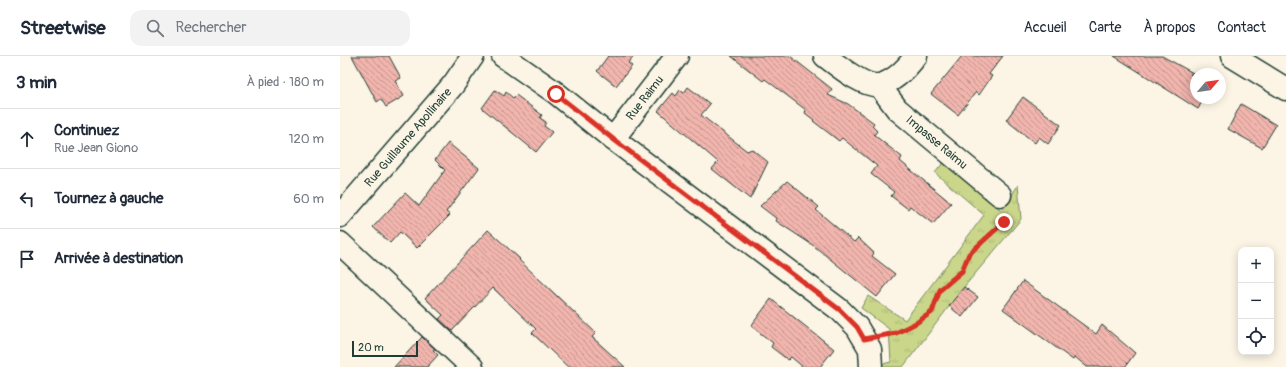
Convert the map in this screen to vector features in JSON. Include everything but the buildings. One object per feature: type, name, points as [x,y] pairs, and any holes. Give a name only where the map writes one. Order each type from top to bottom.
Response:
[{"type":"street","name":"Rue Guillaume Apollinaire","points":[[340,216],[453,85],[473,56]]},
{"type":"street","points":[[503,56],[556,94],[613,139],[840,310],[857,327],[870,349],[871,367]]},
{"type":"street","name":"Rue Raimu","points":[[613,139],[677,56]]},
{"type":"street","points":[[825,56],[847,73],[866,82],[879,85],[897,77],[916,56]]},
{"type":"street","points":[[1232,56],[1286,89]]},
{"type":"street","name":"Impasse Raimu","points":[[879,85],[897,110],[1000,195]]},
{"type":"street","points":[[340,243],[472,367]]},
{"type":"path","points":[[864,339],[896,333],[916,323],[932,312],[940,290],[962,271],[969,254],[1004,222],[1000,195]]},
{"type":"green space","points":[[943,163],[1001,210],[1004,208],[1018,185],[1021,219],[964,287],[903,367],[875,367],[891,362],[889,329],[861,308],[868,296],[905,320],[984,215],[935,173]]},
{"type":"route","points":[[556,94],[613,139],[840,310],[857,327],[864,339],[896,333],[916,323],[932,312],[940,290],[962,271],[969,254],[1004,222]]}]
